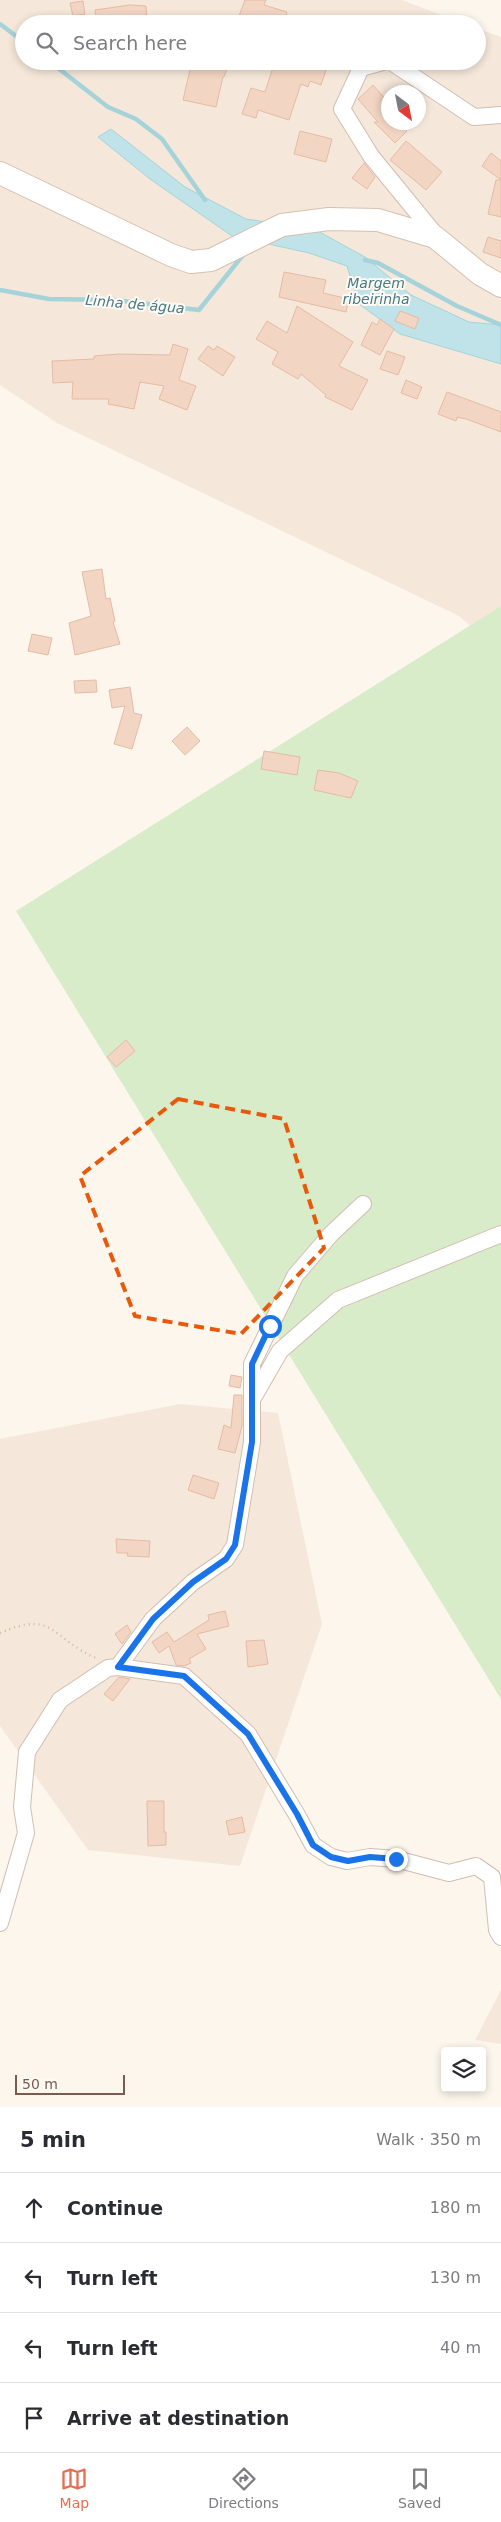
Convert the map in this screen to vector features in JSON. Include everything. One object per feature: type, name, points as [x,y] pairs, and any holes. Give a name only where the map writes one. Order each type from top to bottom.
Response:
[{"type":"street","points":[[360,70],[342,109],[371,156],[442,242]]},
{"type":"street","points":[[404,70],[474,117],[501,116]]},
{"type":"street","points":[[0,172],[171,255],[191,262],[211,260],[282,225],[329,219],[378,220],[435,237],[480,274],[501,286]]},
{"type":"street","points":[[118,1667],[153,1619],[193,1582],[226,1559],[235,1545],[252,1442],[252,1364],[295,1276],[331,1234],[363,1204]]},
{"type":"street","points":[[252,1400],[280,1351],[338,1300],[501,1234]]},
{"type":"street","points":[[0,1923],[26,1833],[22,1807],[27,1752],[60,1700],[108,1668],[118,1667],[184,1676],[248,1734],[297,1814],[313,1845],[331,1857],[348,1861],[370,1857],[396,1859],[449,1873],[476,1866],[492,1877],[497,1930],[501,1937]]},
{"type":"path","points":[[0,1633],[28,1624],[39,1623],[47,1626],[72,1645],[118,1667]]},
{"type":"highlighted area","points":[[178,1099],[284,1119],[324,1248],[241,1334],[135,1316],[80,1176]]},
{"type":"shaded area","points":[[0,0],[402,0],[441,15],[15,15],[15,70],[486,70],[486,31],[501,37],[501,652],[459,616],[57,423],[0,385]]},
{"type":"shaded area","points":[[180,1404],[278,1413],[322,1624],[240,1866],[88,1850],[0,1726],[0,1439]]},
{"type":"shaded area","points":[[501,1990],[501,2044],[475,2040]]},
{"type":"green space","points":[[501,606],[501,1699],[16,911]]},
{"type":"water","name":"Margem ribeirinha","points":[[111,129],[185,187],[246,219],[314,229],[365,257],[411,295],[469,322],[501,325],[501,364],[400,334],[359,304],[347,266],[309,253],[232,236],[150,179],[98,137]]},
{"type":"building","points":[[245,0],[266,0],[264,5],[287,12],[286,15],[239,15]]},
{"type":"building","points":[[83,1],[85,14],[73,15],[70,3]]},
{"type":"building","points":[[130,5],[146,6],[146,15],[96,15],[95,10]]},
{"type":"building","points":[[190,70],[227,70],[223,77],[216,107],[183,100]]},
{"type":"building","points":[[272,70],[326,70],[321,85],[310,81],[308,87],[301,84],[289,120],[258,110],[256,118],[242,114],[251,88],[265,92]]},
{"type":"building","points":[[373,85],[381,94],[381,129],[374,122],[378,122],[358,99]]},
{"type":"building","points":[[382,130],[407,131],[395,143]]},
{"type":"building","points":[[300,131],[332,139],[326,162],[294,154]]},
{"type":"building","points":[[406,141],[442,172],[426,190],[390,160]]},
{"type":"building","points":[[491,153],[501,161],[501,180],[482,166]]},
{"type":"building","points":[[364,163],[375,177],[367,189],[352,178]]},
{"type":"building","points":[[496,180],[501,180],[501,217],[488,214]]},
{"type":"building","points":[[488,237],[501,241],[501,258],[483,252]]},
{"type":"building","points":[[284,272],[326,280],[323,293],[349,299],[346,312],[279,297]]},
{"type":"building","points":[[297,306],[353,342],[339,366],[368,380],[352,410],[325,397],[326,395],[301,374],[298,379],[272,364],[278,352],[256,339],[267,321],[287,333]]},
{"type":"building","points":[[400,311],[419,318],[415,329],[395,321]]},
{"type":"building","points":[[380,319],[394,329],[380,355],[361,345],[372,322],[377,325]]},
{"type":"building","points":[[173,344],[188,349],[179,380],[196,386],[187,410],[159,399],[164,386],[140,382],[134,409],[108,404],[109,399],[72,399],[73,382],[53,383],[52,361],[94,359],[94,356],[118,354],[170,355]]},
{"type":"building","points":[[208,346],[214,350],[217,346],[235,357],[223,376],[198,359]]},
{"type":"building","points":[[387,351],[405,357],[398,375],[380,369]]},
{"type":"building","points":[[406,380],[422,387],[417,399],[401,393]]},
{"type":"building","points":[[447,392],[501,412],[501,432],[466,419],[457,417],[456,421],[438,414]]},
{"type":"building","points":[[102,569],[106,599],[110,598],[115,621],[113,622],[120,644],[75,655],[69,623],[91,616],[82,572]]},
{"type":"building","points":[[32,634],[52,638],[48,655],[28,651]]},
{"type":"building","points":[[96,680],[97,692],[75,693],[74,681]]},
{"type":"building","points":[[130,687],[134,713],[142,715],[132,749],[114,744],[125,706],[112,708],[109,690]]},
{"type":"building","points":[[187,727],[200,741],[185,755],[172,741]]},
{"type":"building","points":[[264,751],[300,757],[297,775],[261,769]]},
{"type":"building","points":[[318,770],[339,773],[358,781],[351,798],[314,790]]},
{"type":"building","points":[[126,1040],[135,1051],[116,1067],[107,1057]]},
{"type":"building","points":[[231,1375],[242,1377],[240,1388],[229,1386]]},
{"type":"building","points":[[234,1395],[242,1395],[242,1426],[235,1453],[218,1449],[224,1425],[231,1428]]},
{"type":"building","points":[[193,1475],[219,1483],[214,1499],[188,1490]]},
{"type":"building","points":[[116,1539],[150,1541],[149,1557],[127,1556],[128,1553],[117,1553]]},
{"type":"building","points":[[225,1611],[229,1626],[197,1634],[206,1649],[189,1659],[191,1663],[184,1666],[176,1665],[169,1646],[159,1653],[152,1642],[167,1632],[174,1642],[209,1620],[208,1615]]},
{"type":"building","points":[[127,1625],[131,1632],[122,1644],[115,1634]]},
{"type":"building","points":[[264,1640],[268,1664],[248,1667],[246,1641]]},
{"type":"building","points":[[119,1677],[130,1679],[113,1701],[104,1694]]},
{"type":"building","points":[[147,1801],[164,1801],[166,1845],[148,1846]]},
{"type":"building","points":[[242,1817],[245,1832],[229,1835],[226,1821]]},
{"type":"waterway","name":"Linha de água","points":[[0,24],[15,35]]},
{"type":"waterway","name":"Linha de água","points":[[61,70],[108,107],[136,119],[162,139],[205,200]]},
{"type":"waterway","name":"Linha de água","points":[[0,290],[49,299],[114,300],[199,310],[243,255]]},
{"type":"waterway","points":[[365,260],[378,263],[457,306],[501,325]]},
{"type":"route","points":[[270,1326],[252,1364],[252,1442],[235,1545],[226,1559],[193,1582],[153,1619],[118,1667],[184,1676],[248,1734],[297,1814],[313,1845],[331,1857],[348,1861],[370,1857],[396,1859]]}]
